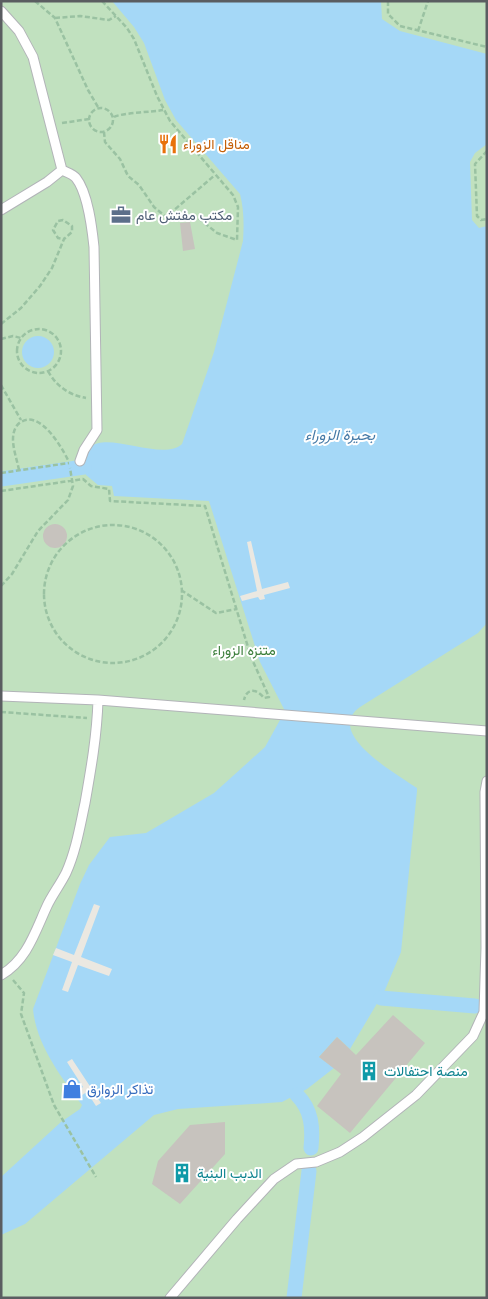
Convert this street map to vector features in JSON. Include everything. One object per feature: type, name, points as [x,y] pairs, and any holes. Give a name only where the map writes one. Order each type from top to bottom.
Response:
[{"type":"street","points":[[1,11],[19,31],[33,57],[62,170],[76,178],[87,205],[92,226],[95,262],[97,430],[84,450],[80,461]]},
{"type":"street","points":[[1,210],[62,170]]},
{"type":"street","points":[[1,696],[98,700],[487,731]]},
{"type":"street","points":[[4,974],[23,956],[47,905],[66,872],[78,837],[98,720],[98,700]]},
{"type":"street","points":[[170,1298],[236,1219],[274,1179],[296,1164],[316,1162],[340,1152],[364,1137],[416,1095],[483,1027],[486,948],[485,792],[487,781]]},
{"type":"path","points":[[35,1],[55,18],[80,74],[98,108]]},
{"type":"path","points":[[102,1],[134,40],[170,121],[233,195],[238,206],[237,240],[218,233],[198,217],[185,214],[166,217]]},
{"type":"path","points":[[388,1],[388,14],[400,26],[487,47]]},
{"type":"path","points":[[418,31],[428,1]]},
{"type":"path","points":[[55,18],[80,16],[109,20],[116,16]]},
{"type":"path","points":[[88,119],[93,110],[98,108],[108,109],[114,117]]},
{"type":"path","points":[[88,119],[92,129],[104,132],[111,127],[114,117],[119,114],[135,115],[164,110]]},
{"type":"path","points":[[51,125],[88,119]]},
{"type":"path","points":[[104,132],[105,142],[120,159],[128,176],[139,185],[154,206],[166,217]]},
{"type":"path","points":[[487,152],[475,164],[474,188],[477,216],[481,220],[487,219]]},
{"type":"path","points":[[166,217],[215,174]]},
{"type":"path","points":[[1,324],[21,308],[46,277],[56,261],[64,239],[72,232],[68,222],[63,220],[58,221],[53,230],[54,235],[64,239]]},
{"type":"path","points":[[41,330],[55,336],[59,343],[61,354],[54,367],[48,372],[31,372],[22,365],[17,352],[21,338],[29,332],[41,330]]},
{"type":"path","points":[[1,339],[13,336],[21,338]]},
{"type":"path","points":[[48,372],[52,380],[71,393],[79,397],[96,398]]},
{"type":"path","points":[[1,385],[22,421]]},
{"type":"path","points":[[1,586],[12,574],[44,527],[68,500],[72,492],[70,465],[64,450],[38,421],[22,421],[16,425],[13,440],[19,470]]},
{"type":"path","points":[[1,473],[70,465],[80,461]]},
{"type":"path","points":[[1,491],[84,479],[91,486],[110,489],[110,501],[205,506],[251,657],[269,697],[264,698],[259,692],[248,691],[244,697],[242,712]]},
{"type":"path","points":[[182,590],[180,608],[175,624],[159,645],[144,655],[128,661],[110,663],[93,660],[77,653],[63,642],[52,628],[46,612],[44,594],[46,577],[53,561],[63,546],[93,528],[111,526],[137,530],[152,538],[170,557],[178,573],[182,590],[216,613],[237,609]]},
{"type":"path","points":[[1,712],[98,720]]},
{"type":"path","points":[[4,974],[24,992],[21,1014],[54,1105],[96,1177]]},
{"type":"green space","name":"متنزه الزوراء","points":[[1,1],[487,1],[487,1298],[1,1298]]},
{"type":"water","name":"بحيرة الزوراء","points":[[112,1],[381,1],[382,19],[400,31],[487,54],[487,144],[475,153],[470,162],[472,220],[479,228],[487,226],[487,623],[478,633],[360,707],[351,717],[351,729],[357,741],[381,764],[417,788],[417,791],[401,952],[385,990],[350,1049],[337,1037],[319,1057],[334,1068],[307,1089],[282,1102],[178,1109],[154,1115],[25,1224],[1,1235],[1,1177],[61,1122],[80,1109],[82,1105],[58,1072],[44,1047],[35,1022],[33,1009],[80,884],[89,865],[110,837],[146,833],[214,793],[265,747],[285,711],[260,662],[209,501],[114,496],[112,486],[98,485],[86,475],[86,456],[92,446],[105,442],[155,449],[170,449],[182,444],[214,352],[243,241],[243,217],[240,194],[176,120],[165,100],[144,43],[134,27]]},
{"type":"water","points":[[38,336],[44,337],[49,341],[53,346],[53,358],[49,363],[44,367],[38,368],[32,367],[27,363],[23,358],[22,352],[23,346],[27,341],[32,337]]},
{"type":"pier","points":[[251,541],[262,589],[288,582],[290,588],[264,595],[265,599],[260,600],[258,597],[242,601],[240,596],[257,591],[247,542]]},
{"type":"pier","points":[[94,904],[100,906],[81,957],[112,969],[109,976],[78,965],[68,992],[62,990],[72,962],[53,955],[56,948],[74,955]]},
{"type":"pier","points":[[72,1059],[101,1103],[96,1106],[87,1092],[77,1098],[74,1093],[83,1087],[67,1062]]},
{"type":"building","points":[[190,222],[195,249],[183,251],[180,223]]},
{"type":"building","points":[[50,524],[60,524],[67,531],[67,541],[60,548],[50,548],[43,541],[43,531]]},
{"type":"building","name":"منصة احتفالات","points":[[393,1015],[425,1043],[350,1133],[317,1106],[341,1074],[319,1057],[337,1037],[356,1055]]},
{"type":"building","name":"الدبب البنية","points":[[225,1122],[225,1154],[180,1204],[152,1184],[158,1161],[190,1125]]},
{"type":"waterway","points":[[1,479],[84,467]]},
{"type":"waterway","points":[[381,998],[475,1006]]},
{"type":"waterway","points":[[297,1095],[309,1113],[312,1133],[311,1148]]},
{"type":"waterway","points":[[294,1298],[309,1171]]},
{"type":"place","name":"مناقل الزوراء","points":[[168,144]]},
{"type":"place","name":"مكتب مفتش عام","points":[[121,215]]},
{"type":"place","name":"منصة احتفالات","points":[[369,1071]]},
{"type":"place","name":"تذاكر الزوارق","points":[[72,1089]]},
{"type":"place","name":"الدبب البنية","points":[[182,1173]]}]
